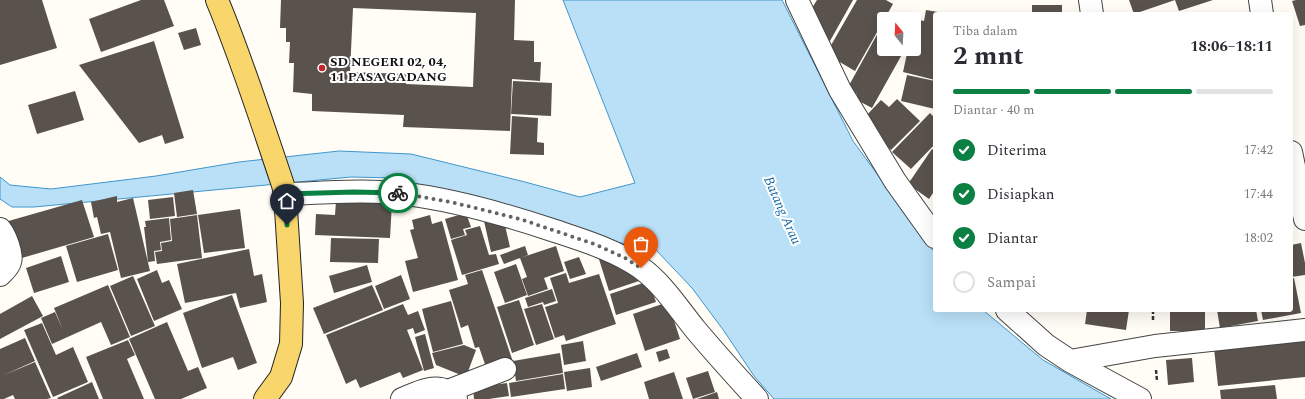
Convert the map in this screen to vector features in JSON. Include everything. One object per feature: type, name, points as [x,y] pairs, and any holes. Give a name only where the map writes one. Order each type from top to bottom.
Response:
[{"type":"main road","points":[[217,0],[236,47],[284,189],[292,303],[291,344],[281,377],[265,399]]},
{"type":"street","points":[[797,0],[840,90],[895,181],[933,234]]},
{"type":"street","points":[[1090,0],[1092,12]]},
{"type":"street","points":[[1260,0],[1262,12]]},
{"type":"street","points":[[1293,162],[1305,219]]},
{"type":"street","points":[[284,189],[406,194],[451,202],[520,219],[597,245],[625,258],[641,268],[656,281],[696,330],[757,399]]},
{"type":"street","points":[[0,229],[7,241],[10,262],[0,275]]},
{"type":"street","points":[[1009,312],[1046,346],[1070,361],[1140,399]]},
{"type":"street","points":[[1070,361],[1155,346],[1305,330]]},
{"type":"street","points":[[402,399],[423,391],[438,388],[452,395],[505,370]]},
{"type":"water","name":"Batang Arau","points":[[563,0],[782,0],[853,141],[933,250],[933,312],[985,312],[1043,360],[1111,399],[774,399],[754,376],[724,331],[692,288],[656,250],[607,240],[396,178],[351,177],[34,207],[12,207],[0,199],[0,177],[10,185],[51,189],[156,176],[239,162],[339,151],[411,154],[580,197],[635,183]]},
{"type":"building","points":[[0,0],[42,0],[57,48],[0,65]]},
{"type":"building","points":[[141,0],[164,0],[174,26],[101,52],[89,19]]},
{"type":"building","name":"SD NEGERI 02, 04, 11 PASA GADANG","points":[[281,0],[515,0],[514,40],[534,41],[534,62],[541,62],[540,81],[512,79],[510,131],[403,127],[404,115],[312,111],[312,94],[293,92],[294,63],[289,63],[290,42],[286,42],[286,28],[280,28]],"holes":[[[353,8],[476,13],[473,87],[406,84],[406,74],[350,72]]]},
{"type":"building","points":[[817,0],[853,0],[830,41],[822,37],[810,11]]},
{"type":"building","points":[[857,0],[886,0],[893,4],[888,12],[877,12],[877,32],[855,71],[826,54]]},
{"type":"building","points":[[1129,0],[1175,0],[1140,12],[1133,12]]},
{"type":"building","points":[[1175,0],[1213,0],[1179,11]]},
{"type":"building","points":[[1305,0],[1305,25],[1300,26],[1292,1]]},
{"type":"building","points":[[1032,5],[1062,5],[1062,12],[1032,12]]},
{"type":"building","points":[[926,10],[938,12],[933,12],[933,80],[903,72],[906,56],[921,56],[921,20],[924,21]]},
{"type":"building","points":[[196,28],[201,45],[184,50],[178,33]]},
{"type":"building","points":[[877,35],[877,56],[901,56],[872,108],[855,99],[857,94],[847,89]]},
{"type":"building","points":[[154,41],[184,138],[165,144],[162,135],[139,143],[79,65]]},
{"type":"building","points":[[907,75],[933,81],[933,109],[901,101]]},
{"type":"building","points":[[513,81],[552,83],[551,116],[511,114]]},
{"type":"building","points":[[75,91],[84,120],[37,134],[28,105]]},
{"type":"building","points":[[897,99],[920,121],[891,150],[868,128],[865,117],[881,100],[889,107]]},
{"type":"building","points":[[930,113],[933,116],[933,146],[911,169],[892,152]]},
{"type":"building","points":[[512,116],[538,118],[537,142],[544,143],[544,155],[510,154]]},
{"type":"building","points":[[932,149],[933,150],[933,193],[929,199],[908,184]]},
{"type":"building","points":[[193,190],[197,214],[177,217],[174,193]]},
{"type":"building","points":[[117,196],[117,202],[133,198],[150,271],[121,278],[110,232],[101,234],[97,217],[94,218],[91,202]]},
{"type":"building","points":[[173,197],[175,216],[150,219],[148,200]]},
{"type":"building","points":[[82,200],[94,237],[15,260],[5,222]]},
{"type":"building","points":[[336,201],[392,203],[390,238],[315,235],[316,214],[335,215]]},
{"type":"building","points":[[240,209],[245,248],[204,253],[198,215]]},
{"type":"building","points":[[466,213],[471,227],[463,229],[465,235],[451,239],[445,219]]},
{"type":"building","points":[[197,215],[202,258],[157,264],[155,252],[162,251],[161,243],[172,241],[170,219]]},
{"type":"building","points":[[430,215],[432,224],[442,221],[458,280],[413,292],[405,261],[418,258],[410,230],[414,229],[412,220]]},
{"type":"building","points":[[503,217],[510,247],[491,252],[484,221]]},
{"type":"building","points":[[169,218],[171,240],[160,242],[161,250],[154,251],[155,261],[148,262],[144,227],[146,227],[145,221]]},
{"type":"building","points":[[480,226],[489,255],[496,254],[499,264],[462,275],[451,240],[467,235],[465,230]]},
{"type":"building","points":[[108,234],[118,270],[77,282],[66,246]]},
{"type":"building","points":[[331,238],[379,239],[378,263],[330,262]]},
{"type":"building","points":[[1301,243],[1305,263],[1305,275],[1293,277],[1293,245]]},
{"type":"building","points":[[525,246],[528,255],[504,264],[500,255]]},
{"type":"building","points":[[556,246],[564,271],[544,278],[548,289],[528,296],[522,279],[527,277],[520,258]]},
{"type":"building","points":[[249,249],[254,276],[262,274],[267,302],[240,308],[236,293],[185,303],[177,264]]},
{"type":"building","points":[[61,256],[69,282],[34,293],[26,268]]},
{"type":"building","points":[[598,256],[635,268],[639,281],[609,291]]},
{"type":"building","points":[[579,257],[586,274],[570,279],[564,262]]},
{"type":"building","points":[[516,264],[527,295],[505,303],[494,272]]},
{"type":"building","points":[[367,265],[372,282],[334,293],[329,276]]},
{"type":"building","points":[[157,270],[162,283],[169,280],[182,309],[154,321],[137,279]]},
{"type":"building","points":[[482,270],[512,359],[486,367],[479,347],[475,348],[468,325],[461,328],[449,290],[468,284],[465,275]]},
{"type":"building","points":[[566,273],[569,283],[599,274],[616,324],[566,341],[564,335],[555,338],[545,307],[558,303],[550,278]]},
{"type":"building","points":[[401,275],[410,299],[384,309],[375,286]]},
{"type":"building","points":[[133,276],[155,326],[131,336],[110,286]]},
{"type":"building","points":[[1293,278],[1301,313],[1263,320],[1261,312],[1293,312]]},
{"type":"building","points":[[649,281],[656,302],[616,315],[610,294]]},
{"type":"building","points":[[108,285],[130,337],[111,345],[101,322],[52,344],[41,318],[55,312],[63,330],[54,308]]},
{"type":"building","points":[[372,285],[383,310],[324,334],[313,308]]},
{"type":"building","points":[[552,289],[556,301],[544,305],[543,302],[528,307],[525,298]]},
{"type":"building","points":[[232,295],[257,363],[238,370],[233,357],[202,368],[183,313]]},
{"type":"building","points":[[32,296],[43,316],[0,339],[0,314]]},
{"type":"building","points":[[519,300],[534,345],[512,353],[497,307]]},
{"type":"building","points":[[451,301],[463,344],[433,352],[422,309]]},
{"type":"building","points":[[668,302],[680,339],[645,351],[633,314]]},
{"type":"building","points":[[403,304],[408,315],[418,311],[425,330],[415,334],[413,328],[407,330],[423,370],[403,378],[400,372],[360,388],[356,379],[346,384],[326,335]]},
{"type":"building","points":[[542,304],[554,339],[536,345],[524,309]]},
{"type":"building","points":[[1087,312],[1129,312],[1126,330],[1085,324]]},
{"type":"building","points":[[1170,312],[1205,312],[1205,331],[1170,331]]},
{"type":"building","points":[[1217,312],[1256,312],[1258,321],[1220,328]]},
{"type":"building","points":[[167,322],[188,371],[198,367],[207,388],[181,399],[155,399],[129,339]]},
{"type":"building","points":[[42,323],[56,355],[73,347],[88,382],[53,397],[24,330]]},
{"type":"building","points":[[425,334],[434,368],[424,371],[415,337]]},
{"type":"building","points":[[25,338],[35,361],[4,375],[35,362],[51,398],[15,399],[13,395],[0,399],[0,349]]},
{"type":"building","points":[[1305,339],[1305,377],[1218,386],[1214,348]]},
{"type":"building","points":[[128,340],[135,355],[127,359],[144,399],[103,399],[86,357]]},
{"type":"building","points":[[583,341],[586,361],[564,365],[561,345]]},
{"type":"building","points":[[464,345],[476,350],[466,377],[436,365],[432,353]]},
{"type":"building","points":[[667,349],[670,358],[659,362],[656,352]]},
{"type":"building","points":[[560,353],[563,373],[516,381],[513,361]]},
{"type":"building","points":[[637,353],[642,367],[601,381],[596,367]]},
{"type":"building","points":[[1192,358],[1194,382],[1168,385],[1166,360]]},
{"type":"building","points":[[590,368],[592,387],[567,391],[564,372]]},
{"type":"building","points":[[708,371],[715,392],[693,399],[686,378]]},
{"type":"building","points":[[674,372],[683,399],[649,399],[644,382]]},
{"type":"building","points":[[563,374],[565,389],[511,397],[509,383]]},
{"type":"building","points":[[92,382],[99,399],[57,398]]},
{"type":"building","points":[[507,383],[509,396],[489,399],[474,399],[473,388]]},
{"type":"building","points":[[1275,385],[1277,399],[1221,399],[1220,390]]},
{"type":"building","points":[[717,392],[719,399],[697,399]]},
{"type":"way so far","points":[[398,193],[451,202],[520,219],[597,245],[625,258],[641,268]]},
{"type":"place","name":"SD NEGERI 02, 04, 11 PASA GADANG","points":[[322,68]]},
{"type":"route","points":[[287,225],[285,194],[354,192],[398,193]]}]
